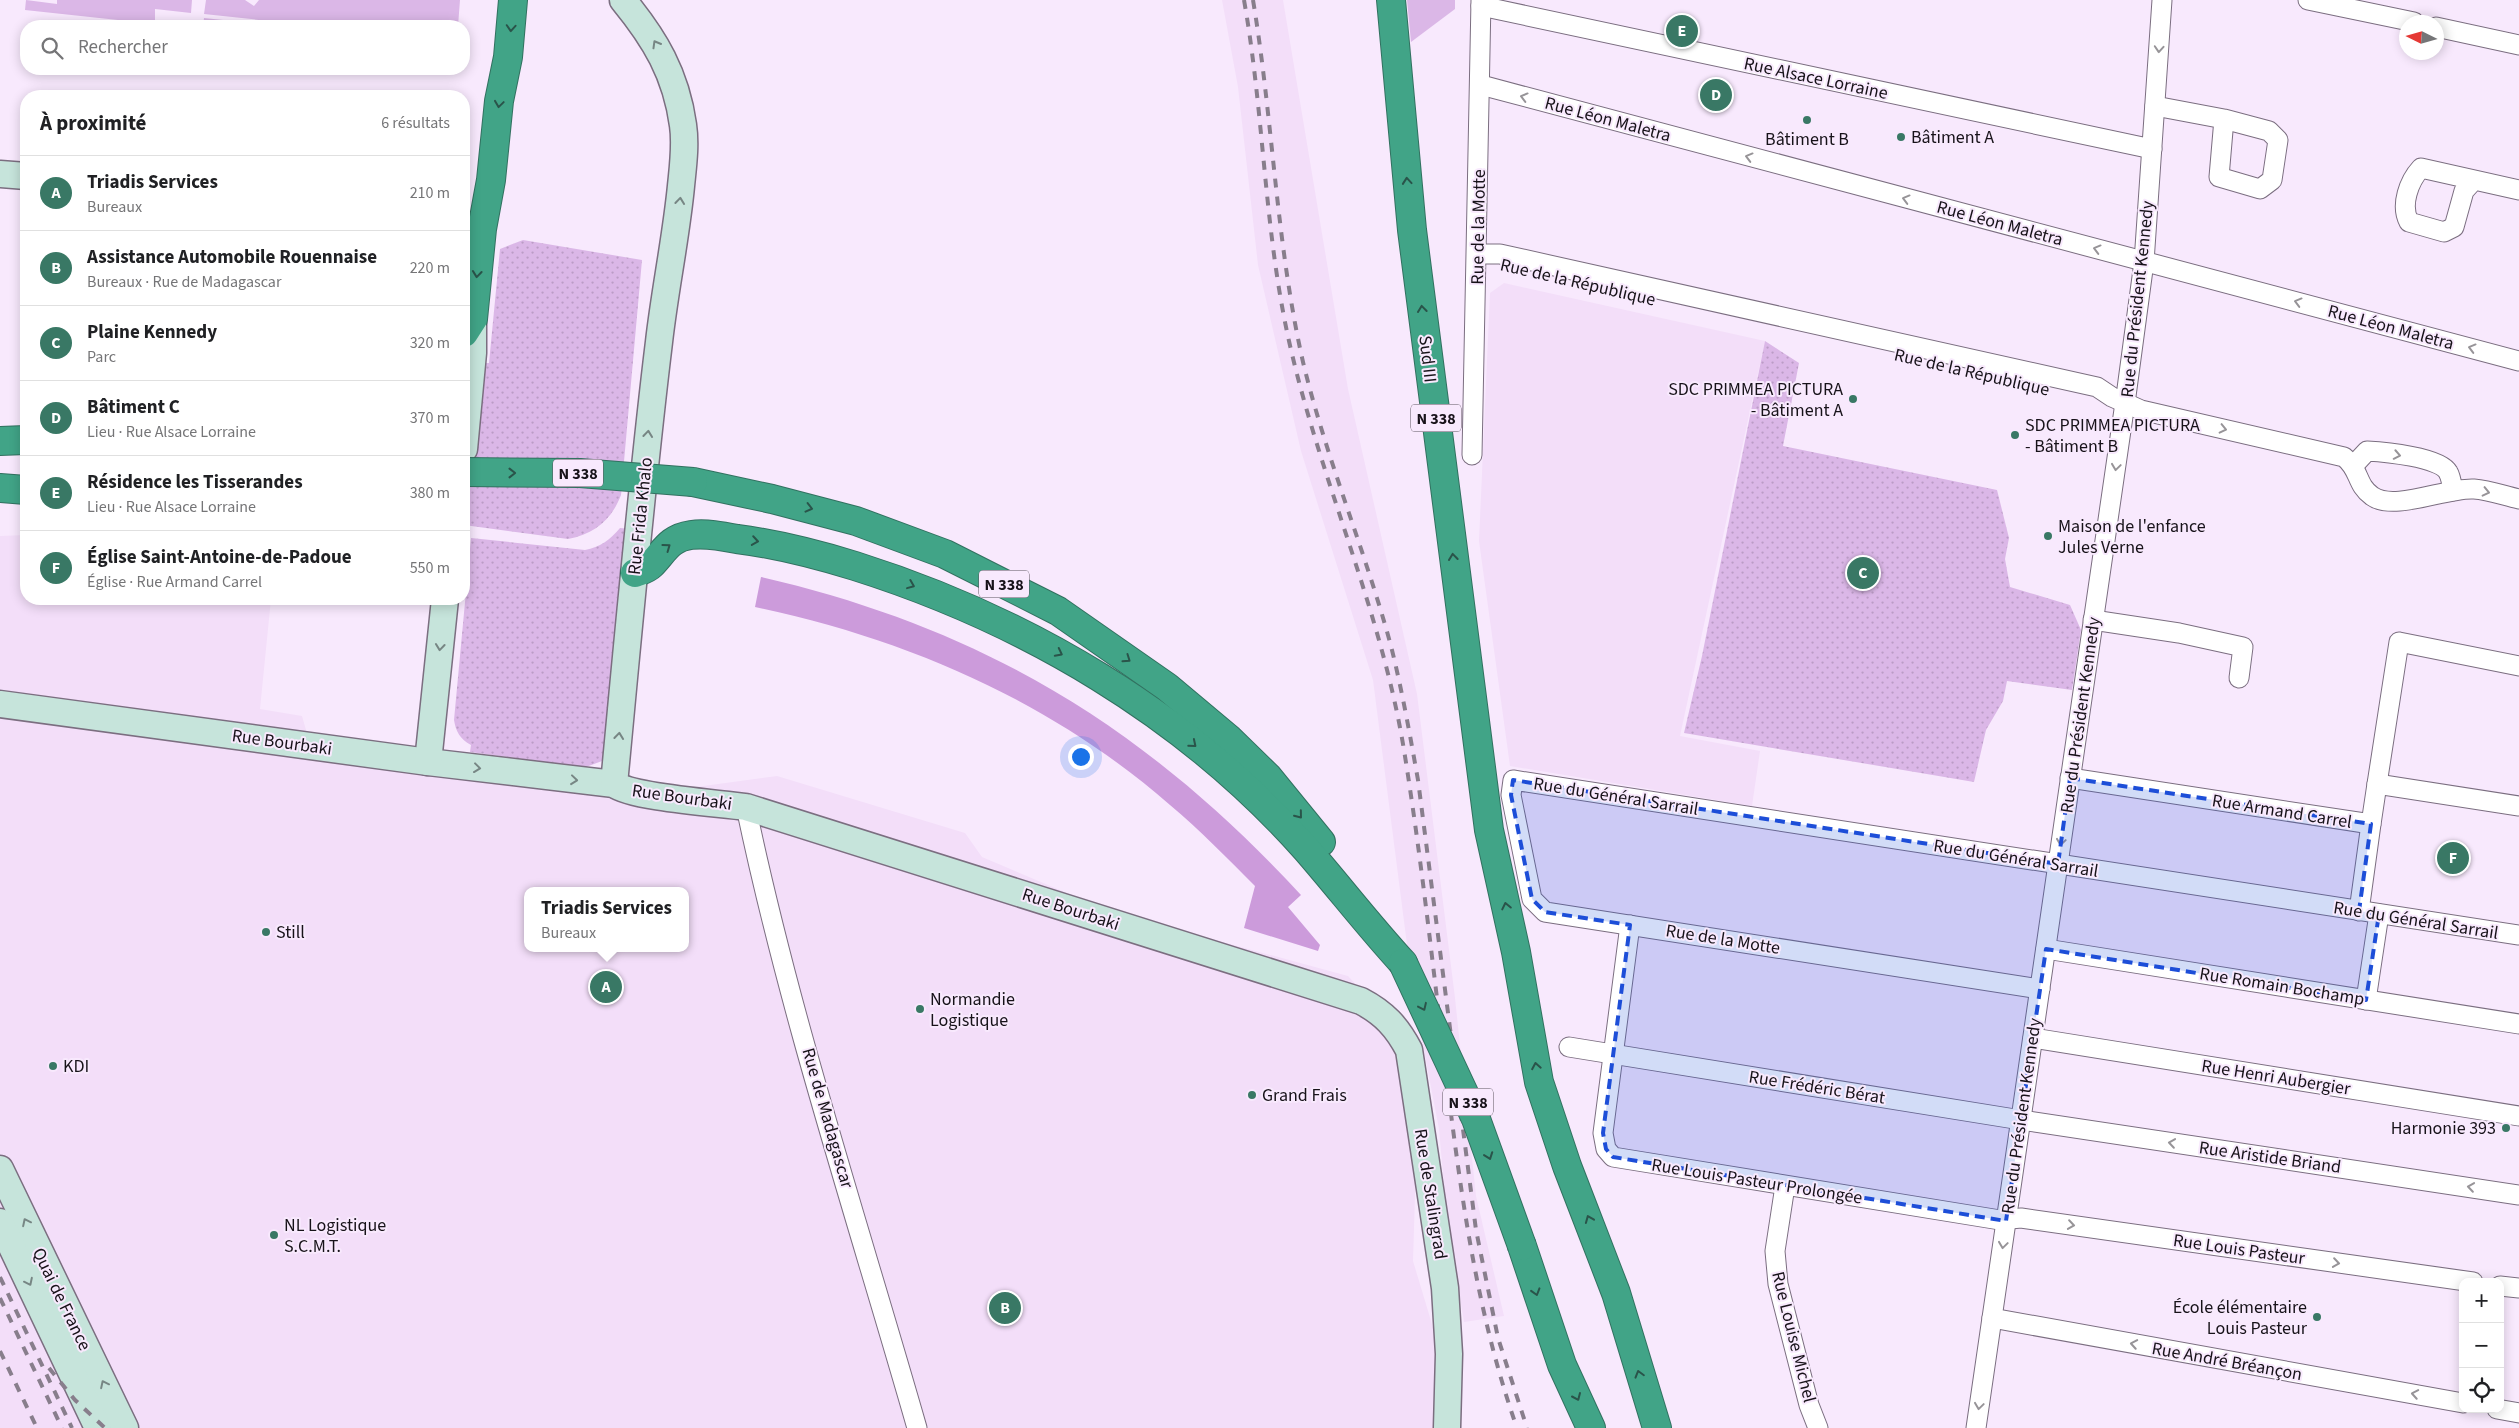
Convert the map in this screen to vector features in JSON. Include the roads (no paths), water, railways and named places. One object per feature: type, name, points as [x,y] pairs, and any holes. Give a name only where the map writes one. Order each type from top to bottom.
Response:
[{"type":"highway","points":[[470,287],[473,228],[491,180],[499,101],[508,57],[513,0]]},
{"type":"highway","points":[[1375,0],[1388,100],[1401,111]]},
{"type":"highway","name":"N 338","points":[[1391,0],[1401,111]]},
{"type":"highway","name":"Sud III","points":[[1401,111],[1412,230],[1489,830],[1516,952],[1539,1082],[1567,1166],[1616,1293],[1639,1374],[1657,1428]]},
{"type":"highway","points":[[0,441],[20,440]]},
{"type":"highway","name":"N 338","points":[[470,472],[580,473],[693,482],[856,520],[945,554],[1058,611],[1167,687],[1228,739],[1268,777],[1334,858],[1403,963],[1476,1119],[1522,1246],[1562,1365],[1591,1428]]},
{"type":"highway","points":[[0,473],[20,473]]},
{"type":"highway","points":[[0,488],[20,490]]},
{"type":"highway","points":[[635,573],[650,566],[661,551],[688,535],[707,534],[814,553],[902,581],[974,610],[1073,660],[1161,716],[1241,784],[1306,849],[1363,919],[1403,963]]},
{"type":"main road","name":"Rue Frida Khalo","points":[[614,784],[656,366],[665,294],[674,249],[684,157],[684,127],[678,95],[665,60],[648,30],[623,0]]},
{"type":"main road","points":[[0,174],[20,176]]},
{"type":"main road","points":[[470,337],[473,353],[470,385]]},
{"type":"main road","points":[[428,762],[444,605]]},
{"type":"main road","name":"Rue Bourbaki","points":[[0,704],[428,762],[614,784],[631,791],[664,797],[746,806],[1342,994]]},
{"type":"main road","name":"Rue de Stalingrad","points":[[1342,994],[1373,1007],[1390,1020],[1400,1032],[1409,1050],[1444,1288],[1449,1354],[1447,1428]]},
{"type":"main road","name":"Quai de France","points":[[0,1169],[125,1428]]},
{"type":"main road","name":"Quai de France","points":[[0,1222],[98,1428]]},
{"type":"street","name":"Rue du Président Kennedy","points":[[1976,1428],[2093,620],[2119,400],[2144,262],[2162,0]]},
{"type":"street","points":[[2308,0],[2399,19]]},
{"type":"street","name":"Rue de la Motte","points":[[1472,455],[1481,3]]},
{"type":"street","name":"Rue Alsace Lorraine","points":[[1481,3],[2152,149]]},
{"type":"street","points":[[2444,29],[2519,45]]},
{"type":"street","name":"Rue Léon Maletra","points":[[1480,85],[2519,361]]},
{"type":"street","points":[[2155,106],[2224,119]]},
{"type":"street","points":[[2474,180],[2519,190]]},
{"type":"street","name":"Rue de la République","points":[[1477,254],[1500,254],[1760,318],[2097,387],[2141,410],[2344,457],[2354,465]]},
{"type":"street","points":[[2453,491],[2448,472],[2439,463],[2367,451],[2354,465],[2360,482],[2373,497],[2388,502],[2475,489],[2519,499]]},
{"type":"street","points":[[2093,620],[2179,633],[2243,647],[2239,678]]},
{"type":"street","name":"Rue Armand Carrel","points":[[2070,778],[2371,824],[2399,642],[2519,666]]},
{"type":"street","name":"Rue de la Motte","points":[[1513,780],[1510,795],[1532,899],[1545,912],[2040,989]]},
{"type":"street","name":"Rue du Général Sarrail","points":[[1513,780],[2519,936]]},
{"type":"street","points":[[2377,784],[2519,806]]},
{"type":"street","name":"Rue de Madagascar","points":[[746,806],[762,881],[804,1037],[918,1428]]},
{"type":"street","points":[[2359,911],[2371,824]]},
{"type":"street","points":[[2366,1000],[2380,914]]},
{"type":"street","points":[[1613,1053],[1630,925]]},
{"type":"street","name":"Rue Romain Bochamp","points":[[2046,949],[2519,1024]]},
{"type":"street","name":"Rue Henri Aubergier","points":[[2033,1038],[2519,1116]]},
{"type":"street","name":"Rue Frédéric Bérat","points":[[1569,1047],[2021,1120]]},
{"type":"street","name":"Rue Louis Pasteur Prolongée","points":[[1613,1053],[1603,1133],[1606,1149],[1613,1157],[2006,1221]]},
{"type":"street","name":"Rue Aristide Briand","points":[[2021,1120],[2519,1194]]},
{"type":"street","name":"Rue Louise Michel","points":[[1785,1186],[1775,1251],[1778,1284],[1809,1405],[1818,1428]]},
{"type":"street","name":"Rue Louis Pasteur","points":[[2006,1221],[2021,1218],[2459,1280]]},
{"type":"street","points":[[2504,1286],[2519,1288]]},
{"type":"street","name":"Rue André Bréançon","points":[[1992,1318],[2459,1402]]},
{"type":"street","points":[[2504,1410],[2519,1413]]},
{"type":"railway","points":[[1244,0],[1256,85],[1274,256],[1289,341],[1302,393],[1366,595],[1394,698],[1417,839],[1461,1188],[1483,1309],[1504,1389],[1517,1428]]},
{"type":"railway","points":[[1253,0],[1294,317],[1312,398],[1381,610],[1402,696],[1418,780],[1476,1230],[1498,1338],[1527,1428]]},
{"type":"railway","points":[[0,1277],[72,1428]]},
{"type":"railway","points":[[0,1298],[62,1428]]},
{"type":"railway","points":[[0,1351],[37,1428]]},
{"type":"railway","points":[[49,1368],[75,1400],[105,1428]]},
{"type":"place","name":"Résidence les Tisserandes","points":[[1682,31]]},
{"type":"place","name":"Bâtiment C","points":[[1716,95]]},
{"type":"place","name":"Bâtiment B","points":[[1807,120]]},
{"type":"place","name":"Bâtiment A","points":[[1901,137]]},
{"type":"place","name":"SDC PRIMMEA PICTURA - Bâtiment A","points":[[1853,399]]},
{"type":"place","name":"SDC PRIMMEA PICTURA - Bâtiment B","points":[[2015,435]]},
{"type":"place","name":"Maison de l'enfance Jules Verne","points":[[2048,536]]},
{"type":"place","name":"Plaine Kennedy","points":[[1863,573]]},
{"type":"place","name":"Église Saint-Antoine-de-Padoue","points":[[2453,858]]},
{"type":"place","name":"Still","points":[[266,932]]},
{"type":"place","name":"Triadis Services","points":[[606,987]]},
{"type":"place","name":"Normandie Logistique","points":[[920,1009]]},
{"type":"place","name":"KDI","points":[[53,1066]]},
{"type":"place","name":"Grand Frais","points":[[1252,1095]]},
{"type":"place","name":"Harmonie 393","points":[[2506,1128]]},
{"type":"place","name":"NL Logistique S.C.M.T.","points":[[274,1235]]},
{"type":"place","name":"Assistance Automobile Rouennaise","points":[[1005,1308]]},
{"type":"place","name":"École élémentaire Louis Pasteur","points":[[2317,1317]]}]
